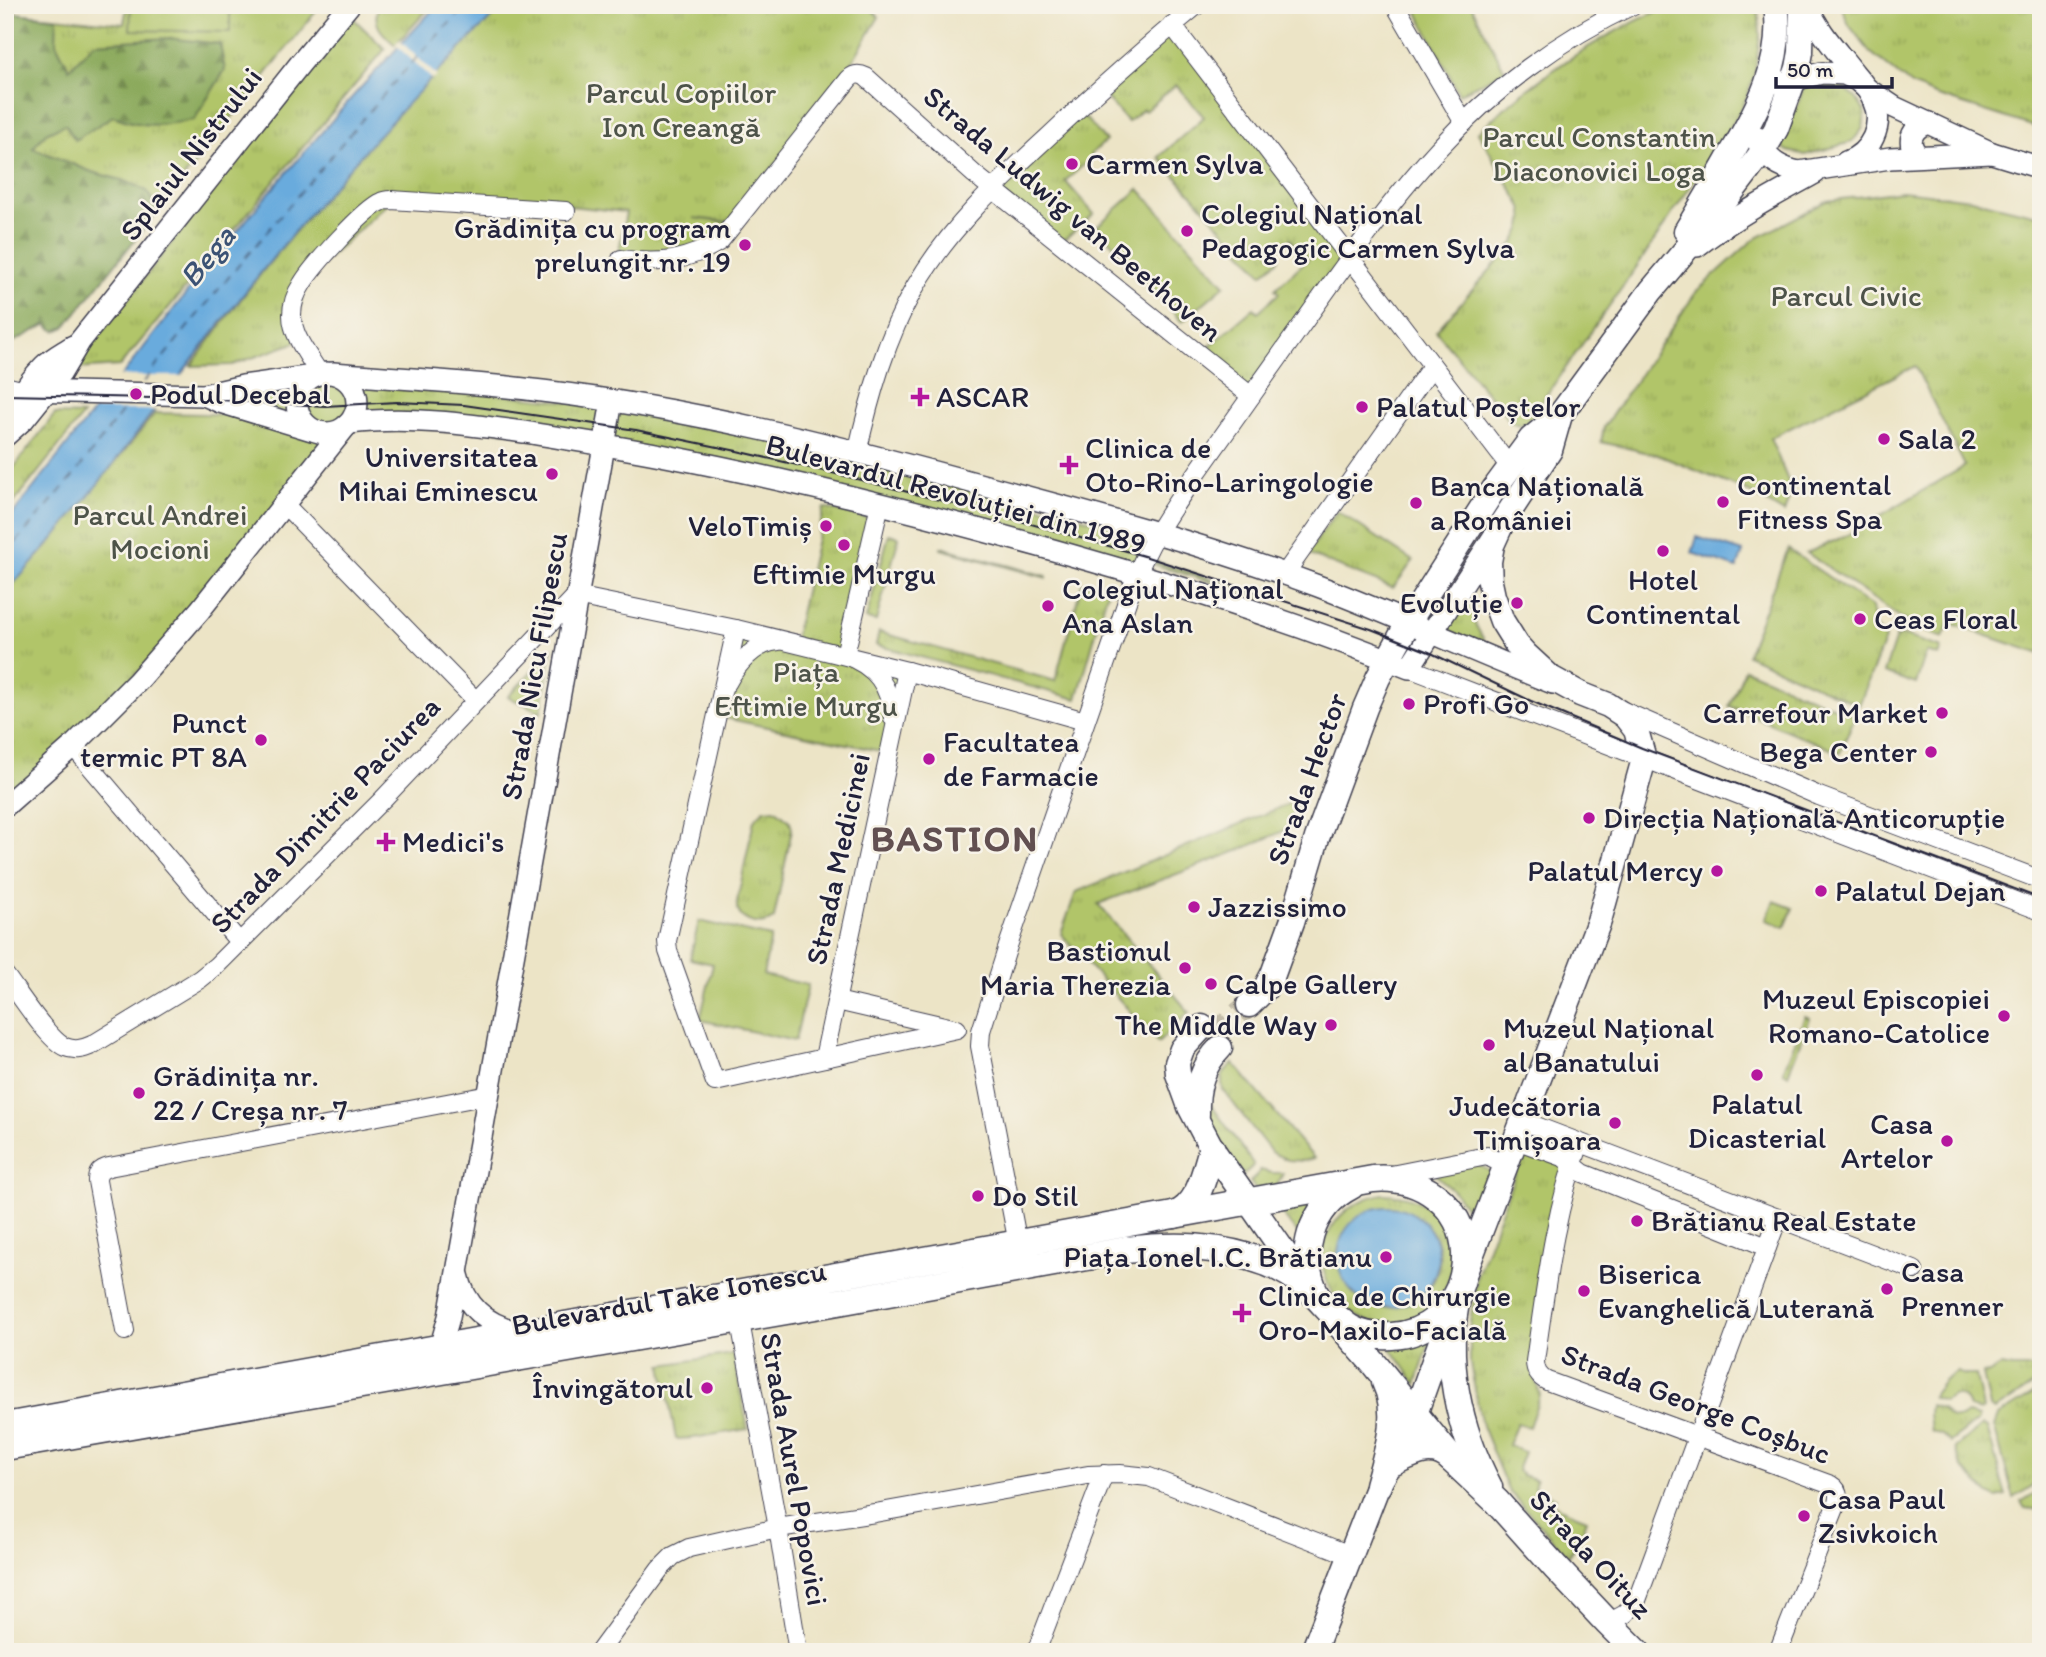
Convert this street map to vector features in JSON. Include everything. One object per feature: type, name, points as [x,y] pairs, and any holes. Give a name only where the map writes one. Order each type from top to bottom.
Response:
[{"type":"main road","points":[[1651,291],[1759,106],[1777,48],[1776,5]]},
{"type":"main road","points":[[1580,694],[1551,678],[1535,665],[1517,645],[1502,621],[1490,582],[1492,545],[1499,528],[1550,450],[1560,415],[1651,291],[1709,222],[1776,130],[1795,80],[1801,51],[1804,5]]},
{"type":"main road","name":"Strada Hector","points":[[1249,1005],[1256,981],[1292,922],[1338,777],[1365,708],[1398,664],[1408,622],[1510,467],[1531,439],[1560,415]]},
{"type":"main road","name":"Bulevardul Revoluției din 1989","points":[[1580,694],[1608,705],[1625,716],[1634,727],[1644,760]]},
{"type":"main road","points":[[1313,1652],[1385,1474],[1415,1416],[1461,1284],[1601,913],[1644,760]]},
{"type":"main road","points":[[1198,1124],[1200,1080],[1211,1038],[1194,1058],[1185,1091],[1198,1124],[1212,1149],[1325,1307],[1376,1364],[1415,1416]]},
{"type":"main road","points":[[1162,1218],[1180,1213],[1191,1204],[1199,1191],[1212,1149]]},
{"type":"main road","points":[[1249,1202],[1366,1181],[1387,1178],[1407,1181],[1432,1193],[1447,1207],[1458,1224],[1464,1244],[1465,1264],[1461,1284],[1451,1303],[1436,1319],[1418,1330],[1398,1336],[1376,1336],[1356,1331],[1343,1324],[1325,1307],[1312,1286],[1307,1266],[1311,1231],[1321,1212],[1335,1196],[1366,1181]]},
{"type":"main road","name":"Bulevardul Take Ionescu","points":[[5,1426],[437,1360],[546,1354],[1018,1244],[1249,1202]]},
{"type":"main road","name":"Bulevardul Take Ionescu","points":[[5,1447],[437,1360],[525,1333],[737,1308],[1126,1250],[1179,1245],[1233,1252],[1284,1271],[1302,1283],[1325,1307]]},
{"type":"main road","name":"Strada Oituz","points":[[1461,1284],[1452,1322],[1454,1377],[1469,1440],[1479,1469],[1496,1501]]},
{"type":"main road","points":[[1376,1364],[1388,1389],[1392,1407],[1385,1474]]},
{"type":"main road","name":"Strada Oituz","points":[[1415,1416],[1452,1461],[1496,1501],[1637,1652]]},
{"type":"main road","points":[[1385,1474],[1411,1454],[1428,1449],[1441,1452],[1452,1461]]},
{"type":"street","name":"Splaiul Nistrului","points":[[6,431],[24,419],[36,390],[61,373],[80,341],[349,5]]},
{"type":"street","points":[[857,453],[882,362],[906,303],[933,258],[964,219],[993,189],[1129,62],[1197,5]]},
{"type":"street","points":[[1395,5],[1464,123]]},
{"type":"street","points":[[1804,5],[1817,26],[1867,89],[1874,100],[1877,124],[1866,149],[1847,162],[1803,171],[1776,164],[1757,141],[1755,117],[1762,99],[1774,87],[1822,73],[1835,73],[1857,80],[1867,89],[1894,107],[1992,153],[2041,169]]},
{"type":"street","points":[[1018,1244],[980,1035],[988,1004],[1137,573],[1156,533],[1350,259],[1420,169],[1464,123],[1531,66],[1574,37],[1627,7]]},
{"type":"street","points":[[1172,26],[1510,467]]},
{"type":"street","name":"Strada Ludwig van Beethoven","points":[[621,259],[663,262],[693,255],[720,241],[849,79],[859,74],[866,77],[993,189],[1251,396]]},
{"type":"street","points":[[1920,156],[1911,146],[1912,135],[1918,126],[1929,123]]},
{"type":"street","points":[[1651,291],[1672,269],[1720,229],[1827,166],[1920,156],[1992,153]]},
{"type":"street","points":[[5,806],[73,746],[169,647],[348,424],[356,409],[356,393],[347,380],[322,374],[294,330],[292,316],[295,299],[307,276],[353,225],[374,205],[391,200],[566,211]]},
{"type":"street","points":[[1284,575],[1432,366]]},
{"type":"street","points":[[319,432],[307,426],[300,418],[296,402],[301,387],[322,374]]},
{"type":"street","name":"Bulevardul Revoluției din 1989","points":[[204,395],[322,374],[541,391],[612,401],[742,426],[1000,489],[1156,533],[1284,575],[1408,622],[1580,694]]},
{"type":"street","points":[[36,390],[204,395],[319,432]]},
{"type":"street","name":"Strada Nicu Filipescu","points":[[437,1360],[449,1317],[612,401]]},
{"type":"street","name":"Bulevardul Revoluției din 1989","points":[[319,432],[337,431],[348,424],[385,419],[442,422],[604,444],[733,469],[880,504],[1137,573],[1249,608],[2041,911]]},
{"type":"street","points":[[315,467],[321,454],[319,432]]},
{"type":"street","points":[[284,504],[475,700]]},
{"type":"street","points":[[845,655],[880,504]]},
{"type":"street","points":[[1398,664],[1431,632],[1499,528]]},
{"type":"street","points":[[576,596],[736,629],[907,670],[1085,722]]},
{"type":"street","name":"Strada Dimitrie Paciurea","points":[[5,975],[56,1041],[71,1049],[92,1045],[200,979],[240,943],[383,799],[576,596]]},
{"type":"street","points":[[736,629],[667,941],[668,951],[715,1082],[957,1029]]},
{"type":"street","points":[[720,699],[733,672],[748,655],[771,642],[790,642]]},
{"type":"street","points":[[845,655],[869,667],[887,688],[892,710],[892,739]]},
{"type":"street","name":"Strada Medicinei","points":[[824,1058],[907,670]]},
{"type":"street","points":[[1608,705],[1819,796],[2041,880]]},
{"type":"street","points":[[73,746],[240,943]]},
{"type":"street","points":[[837,1001],[980,1035]]},
{"type":"street","points":[[125,1331],[97,1181],[101,1170],[489,1095]]},
{"type":"street","points":[[1519,1130],[1580,1143],[1914,1270]]},
{"type":"street","points":[[1519,1130],[1563,1157],[1583,1173],[1767,1247]]},
{"type":"street","points":[[1572,1165],[1580,1143]]},
{"type":"street","points":[[1366,1181],[1487,1156],[1499,1162],[1503,1172]]},
{"type":"street","name":"Strada George Coșbuc","points":[[1572,1165],[1556,1226],[1536,1368],[1539,1375],[1547,1381],[1831,1485],[1838,1493],[1837,1503],[1779,1652]]},
{"type":"street","points":[[1608,1623],[1625,1614],[1637,1600],[1778,1218]]},
{"type":"street","points":[[457,1272],[463,1293],[476,1311],[498,1326],[525,1333]]},
{"type":"street","name":"Strada Aurel Popovici","points":[[737,1308],[798,1652]]},
{"type":"street","points":[[1036,1652],[1104,1474]]},
{"type":"street","points":[[599,1652],[660,1569],[673,1556],[689,1548],[778,1528],[1083,1476],[1126,1474],[1149,1477],[1350,1555]]},
{"type":"green space","points":[[127,5],[321,5],[65,327],[56,331],[47,324],[7,345],[11,357],[5,361],[5,12],[124,24]]},
{"type":"green space","points":[[131,5],[230,5],[230,32],[130,30]]},
{"type":"green space","points":[[379,5],[432,5],[395,45],[377,23]]},
{"type":"green space","name":"Parcul Copiilor Ion Creangă","points":[[504,5],[867,5],[879,17],[840,82],[730,222],[693,218],[730,223],[710,240],[690,250],[618,256],[626,212],[448,193],[428,201],[391,200],[303,282],[297,342],[232,365],[191,366],[264,270],[340,179],[420,90]]},
{"type":"green space","points":[[1414,5],[1471,5],[1505,71],[1459,94]]},
{"type":"green space","name":"Parcul Constantin Diaconovici Loga","points":[[1672,5],[1758,5],[1760,35],[1755,72],[1746,99],[1737,117],[1640,262],[1526,424],[1511,422],[1436,331],[1514,243],[1523,221],[1522,207],[1478,132],[1522,94],[1569,60],[1619,30]]},
{"type":"green space","points":[[1841,5],[2041,5],[2041,129],[1911,85],[1870,52],[1849,25]]},
{"type":"green space","points":[[5,12],[57,18],[56,43],[69,69],[94,43],[168,38],[220,44],[225,70],[194,120],[153,125],[113,116],[75,140],[65,124],[46,133],[33,148],[147,191],[158,211],[65,327],[56,331],[47,324],[7,345],[11,357],[8,361],[5,361],[5,219],[9,210],[5,210]]},
{"type":"green space","points":[[350,15],[385,49],[120,366],[73,369]]},
{"type":"green space","points":[[1172,25],[1350,259],[1251,396],[1199,355],[1254,308],[1258,312],[1279,293],[1275,289],[1308,259],[1290,239],[1273,253],[1279,259],[1262,274],[1159,157],[1204,117],[1176,85],[1128,122],[1099,90]]},
{"type":"green space","points":[[1819,82],[1840,85],[1856,98],[1865,112],[1863,128],[1852,142],[1805,155],[1788,151],[1778,144],[1794,116],[1804,85]]},
{"type":"green space","points":[[1077,109],[1106,141],[1091,154],[1093,157],[1065,181],[1094,214],[1060,243],[993,189]]},
{"type":"green space","points":[[1139,189],[1225,285],[1182,322],[1097,226]]},
{"type":"green space","name":"Parcul Civic","points":[[1902,191],[1971,199],[2041,216],[2041,654],[1949,623],[1943,638],[1916,628],[1807,553],[1845,536],[1965,466],[1915,366],[1770,438],[1792,490],[1784,513],[1749,492],[1658,455],[1601,442],[1604,427],[1697,291],[1753,240],[1827,201]]},
{"type":"green space","points":[[327,377],[337,379],[345,385],[351,393],[351,413],[345,421],[337,427],[327,429],[317,427],[309,421],[303,413],[301,403],[303,393],[309,385],[317,379]]},
{"type":"green space","points":[[348,378],[606,406],[601,439],[357,419],[359,397]]},
{"type":"green space","points":[[298,386],[293,401],[296,416],[221,400]]},
{"type":"green space","points":[[615,407],[737,430],[1150,535],[1134,568],[608,441]]},
{"type":"green space","name":"Parcul Andrei Mocioni","points":[[155,413],[254,415],[317,431],[321,445],[200,610],[5,806],[5,593],[47,547]]},
{"type":"green space","points":[[55,414],[83,415],[5,514],[5,479]]},
{"type":"green space","name":"Piața Eftimie Murgu","points":[[824,508],[871,519],[839,657],[904,673],[885,752],[720,717],[739,633],[793,645]]},
{"type":"green space","points":[[1337,511],[1413,561],[1393,588],[1307,554]]},
{"type":"green space","points":[[889,534],[899,537],[876,621],[866,619]]},
{"type":"green space","points":[[941,549],[1047,576],[1047,578]]},
{"type":"green space","points":[[1788,549],[1872,607],[1875,626],[1885,639],[1859,705],[1747,655]]},
{"type":"green space","points":[[1151,560],[1263,595],[1262,598],[1150,563]]},
{"type":"green space","points":[[1082,583],[1108,590],[1077,699],[876,645],[879,632],[1055,681]]},
{"type":"green space","points":[[1471,587],[1474,620],[1490,649],[1442,628]]},
{"type":"green space","points":[[1902,635],[1942,648],[1939,656],[1926,652],[1916,684],[1884,673],[1896,637]]},
{"type":"green space","points":[[552,649],[541,712],[508,697]]},
{"type":"green space","points":[[1745,669],[1855,716],[1840,753],[1729,706]]},
{"type":"green space","points":[[1298,800],[1288,829],[1098,904],[1189,1012],[1158,1043],[1061,934],[1076,892]]},
{"type":"green space","points":[[775,809],[790,821],[792,829],[774,918],[763,923],[750,922],[740,914],[737,902],[754,820],[764,810]]},
{"type":"green space","points":[[1774,901],[1793,908],[1785,927],[1766,920]]},
{"type":"green space","points":[[699,921],[771,937],[763,975],[808,985],[795,1041],[700,1020],[713,964],[690,959]]},
{"type":"green space","points":[[1805,1016],[1810,1018],[1788,1074],[1783,1072]]},
{"type":"green space","points":[[1233,1063],[1314,1158],[1304,1161],[1288,1160],[1272,1153],[1223,1090],[1223,1075]]},
{"type":"green space","points":[[1202,1092],[1254,1165],[1243,1175],[1206,1118]]},
{"type":"green space","points":[[1524,1151],[1566,1166],[1533,1372],[1540,1395],[1529,1427],[1517,1423],[1508,1445],[1524,1452],[1517,1471],[1536,1480],[1534,1488],[1538,1491],[1555,1497],[1552,1505],[1587,1519],[1579,1540],[1568,1556],[1508,1490],[1482,1426],[1470,1364],[1470,1323],[1477,1276]]},
{"type":"green space","points":[[1474,1162],[1491,1172],[1473,1221],[1455,1193],[1431,1171]]},
{"type":"green space","points":[[1261,1170],[1283,1173],[1277,1186],[1256,1190],[1250,1182]]},
{"type":"green space","points":[[1383,1194],[1416,1200],[1438,1216],[1450,1239],[1452,1264],[1445,1288],[1430,1308],[1407,1321],[1377,1323],[1356,1316],[1335,1296],[1324,1274],[1325,1242],[1331,1228],[1340,1216],[1367,1199]],"holes":[[[1387,1207],[1412,1214],[1430,1230],[1436,1240],[1439,1265],[1432,1283],[1418,1298],[1403,1305],[1380,1307],[1361,1300],[1348,1286],[1340,1268],[1340,1248],[1347,1229],[1362,1215]]]},
{"type":"green space","points":[[1323,1198],[1301,1238],[1276,1206]]},
{"type":"green space","points":[[1433,1333],[1416,1384],[1388,1344]]},
{"type":"green space","points":[[733,1354],[748,1429],[676,1439],[662,1365]]},
{"type":"green space","points":[[2001,1366],[2041,1368],[2041,1380],[1995,1410],[1990,1407],[1983,1374]]},
{"type":"green space","points":[[1957,1372],[1976,1375],[1983,1409],[1980,1411],[1969,1408],[1965,1400],[1958,1396],[1944,1401],[1932,1397],[1944,1381]]},
{"type":"green space","points":[[2041,1389],[2041,1480],[2014,1498],[1994,1426],[1998,1416]]},
{"type":"green space","points":[[1930,1405],[1942,1409],[1952,1418],[1961,1418],[1967,1414],[1978,1417],[1978,1421],[1950,1442],[1931,1431]]},
{"type":"green space","points":[[1982,1426],[1987,1428],[2006,1496],[1997,1498],[1988,1493],[1961,1467],[1955,1448]]},
{"type":"green space","points":[[2041,1489],[2041,1510],[2025,1508],[2021,1502]]},
{"type":"water","points":[[437,5],[504,5],[400,112],[302,223],[210,337],[96,486],[5,593],[5,524],[262,201]]},
{"type":"water","points":[[1697,537],[1743,552],[1737,568],[1692,553]]},
{"type":"water","points":[[1388,1207],[1407,1210],[1424,1221],[1435,1238],[1438,1257],[1435,1276],[1424,1293],[1407,1304],[1388,1307],[1369,1304],[1352,1293],[1341,1276],[1338,1257],[1341,1238],[1352,1221],[1369,1210]]},
{"type":"pier","points":[[399,40],[437,76],[433,80],[395,44]]},
{"type":"pier","points":[[117,376],[184,376],[158,410],[91,410]]},
{"type":"ferry route","points":[[144,382],[364,118],[468,5]]},
{"type":"ferry route","points":[[5,555],[75,474],[128,404]]},
{"type":"tunnel","points":[[1211,1038],[1249,1005]]},
{"type":"tram line","points":[[5,395],[202,399],[325,406],[397,402],[464,405],[636,430],[845,476],[1144,556],[1371,629],[1429,652],[1531,701],[1642,748],[2041,899]]},
{"type":"place","name":"Carmen Sylva","points":[[1072,164]]},
{"type":"place","name":"Colegiul Național Pedagogic Carmen Sylva","points":[[1187,231]]},
{"type":"place","name":"Grădinița cu program prelungit nr. 19","points":[[745,245]]},
{"type":"place","name":"Podul Decebal","points":[[136,394]]},
{"type":"place","name":"ASCAR","points":[[920,397]]},
{"type":"place","name":"Palatul Poștelor","points":[[1362,407]]},
{"type":"place","name":"Sala 2","points":[[1884,439]]},
{"type":"place","name":"Clinica de Oto-Rino-Laringologie","points":[[1069,465]]},
{"type":"place","name":"Universitatea Mihai Eminescu","points":[[552,474]]},
{"type":"place","name":"Continental Fitness Spa","points":[[1723,502]]},
{"type":"place","name":"Banca Națională a României","points":[[1416,503]]},
{"type":"place","name":"VeloTimiș","points":[[826,526]]},
{"type":"place","name":"Eftimie Murgu","points":[[844,545]]},
{"type":"place","name":"Hotel Continental","points":[[1663,551]]},
{"type":"place","name":"Evoluție","points":[[1517,603]]},
{"type":"place","name":"Colegiul Național Ana Aslan","points":[[1048,606]]},
{"type":"place","name":"Ceas Floral","points":[[1860,619]]},
{"type":"place","name":"Profi Go","points":[[1409,704]]},
{"type":"place","name":"Carrefour Market","points":[[1942,713]]},
{"type":"place","name":"Punct termic PT 8A","points":[[261,740]]},
{"type":"place","name":"Bega Center","points":[[1931,752]]},
{"type":"place","name":"Facultatea de Farmacie","points":[[929,759]]},
{"type":"place","name":"Direcția Națională Anticorupție","points":[[1589,818]]},
{"type":"place","name":"Medici's","points":[[386,842]]},
{"type":"place","name":"Palatul Mercy","points":[[1717,871]]},
{"type":"place","name":"Palatul Dejan","points":[[1821,891]]},
{"type":"place","name":"Jazzissimo","points":[[1194,907]]},
{"type":"place","name":"Bastionul Maria Therezia","points":[[1185,968]]},
{"type":"place","name":"Calpe Gallery","points":[[1211,984]]},
{"type":"place","name":"Muzeul Episcopiei Romano-Catolice","points":[[2004,1016]]},
{"type":"place","name":"The Middle Way","points":[[1331,1025]]},
{"type":"place","name":"Muzeul Național al Banatului","points":[[1489,1045]]},
{"type":"place","name":"Palatul Dicasterial","points":[[1757,1075]]},
{"type":"place","name":"Grădinița nr. 22 / Creșa nr. 7","points":[[139,1093]]},
{"type":"place","name":"Judecătoria Timișoara","points":[[1615,1123]]},
{"type":"place","name":"Casa Artelor","points":[[1947,1141]]},
{"type":"place","name":"Do Stil","points":[[978,1196]]},
{"type":"place","name":"Brătianu Real Estate","points":[[1637,1221]]},
{"type":"place","name":"Piața Ionel I.C. Brătianu","points":[[1386,1257]]},
{"type":"place","name":"Casa Prenner","points":[[1887,1289]]},
{"type":"place","name":"Biserica Evanghelică Luterană","points":[[1584,1291]]},
{"type":"place","name":"Clinica de Chirurgie Oro-Maxilo-Facială","points":[[1242,1313]]},
{"type":"place","name":"Învingătorul","points":[[707,1388]]},
{"type":"place","name":"Casa Paul Zsivkoich","points":[[1804,1516]]},
{"type":"district","name":"BASTION","points":[[955,838]]},
{"type":"water label","name":"Bega","points":[[207,256]]}]
